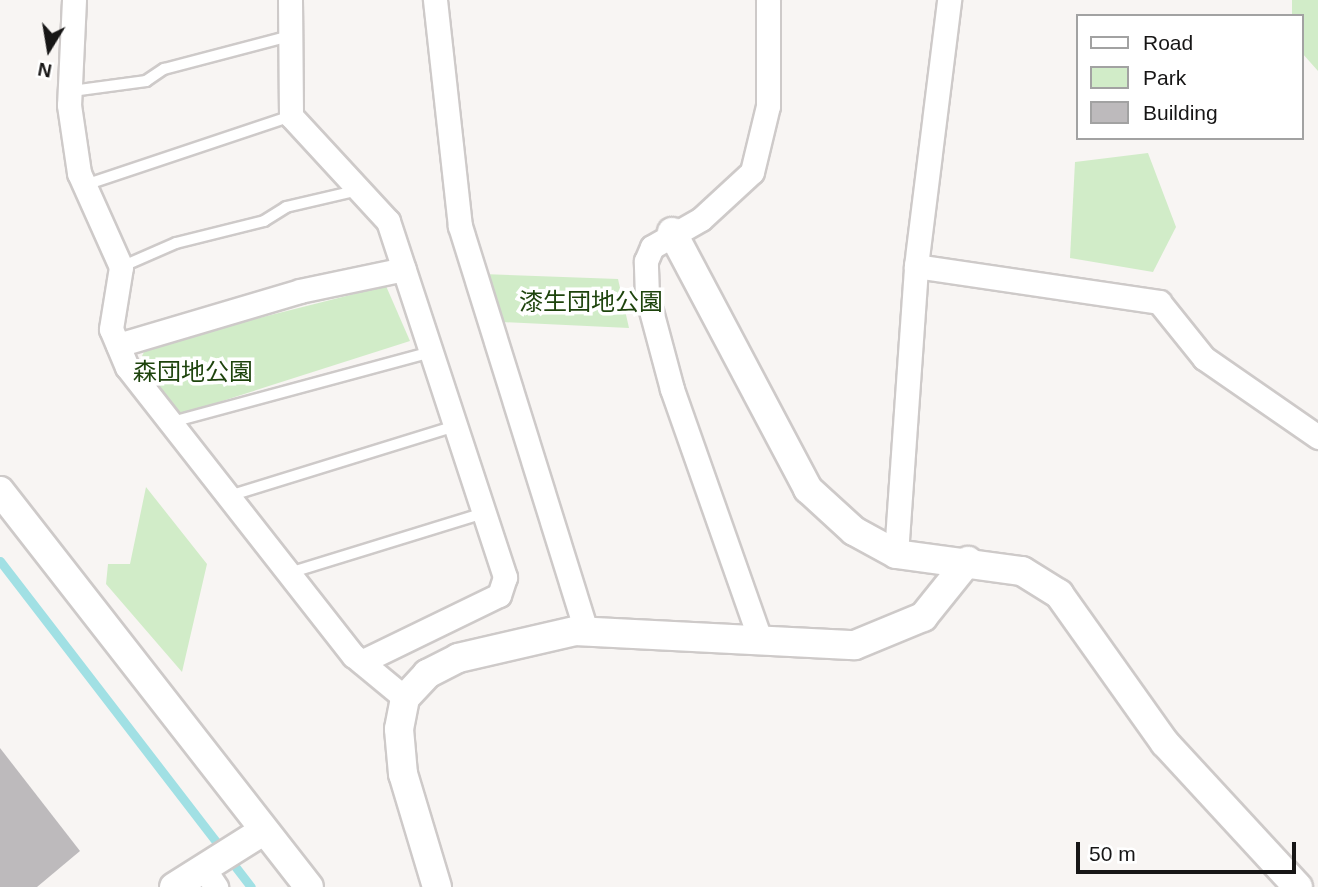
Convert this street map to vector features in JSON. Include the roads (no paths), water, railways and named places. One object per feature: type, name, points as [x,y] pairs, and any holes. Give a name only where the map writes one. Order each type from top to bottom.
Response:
[{"type":"street","points":[[74,0],[72,91],[82,186],[121,267],[111,329],[127,367],[361,662],[405,698]]},
{"type":"street","points":[[290,0],[291,116],[388,221],[505,577],[499,595],[361,662]]},
{"type":"street","points":[[435,0],[460,226],[586,631]]},
{"type":"street","points":[[760,639],[672,388],[647,296],[646,261],[672,232],[701,219],[752,172],[768,106],[768,0]]},
{"type":"street","points":[[897,554],[916,266],[949,0]]},
{"type":"street","points":[[672,232],[808,489],[854,531],[897,554],[968,561],[1022,571],[1059,594],[1165,743],[1298,887]]},
{"type":"street","points":[[916,266],[1159,302],[1204,358],[1318,437]]},
{"type":"street","points":[[118,345],[300,290],[404,269]]},
{"type":"street","points":[[0,491],[309,887]]},
{"type":"street","points":[[436,887],[403,774],[405,698],[427,674],[458,658],[586,631],[855,645],[897,632],[923,617],[968,561]]},
{"type":"street","points":[[174,887],[210,878],[263,831]]},
{"type":"lane","points":[[72,91],[146,81],[164,69],[290,36]]},
{"type":"lane","points":[[82,186],[291,116]]},
{"type":"lane","points":[[121,267],[176,243],[264,221],[286,207],[359,190]]},
{"type":"lane","points":[[170,422],[431,352]]},
{"type":"lane","points":[[229,496],[455,426]]},
{"type":"lane","points":[[289,573],[484,513]]},
{"type":"waterway","points":[[0,561],[251,887]]},
{"type":"park label","name":"漆生団地公園","points":[[591,302]]},
{"type":"park label","name":"森団地公園","points":[[193,372]]}]
